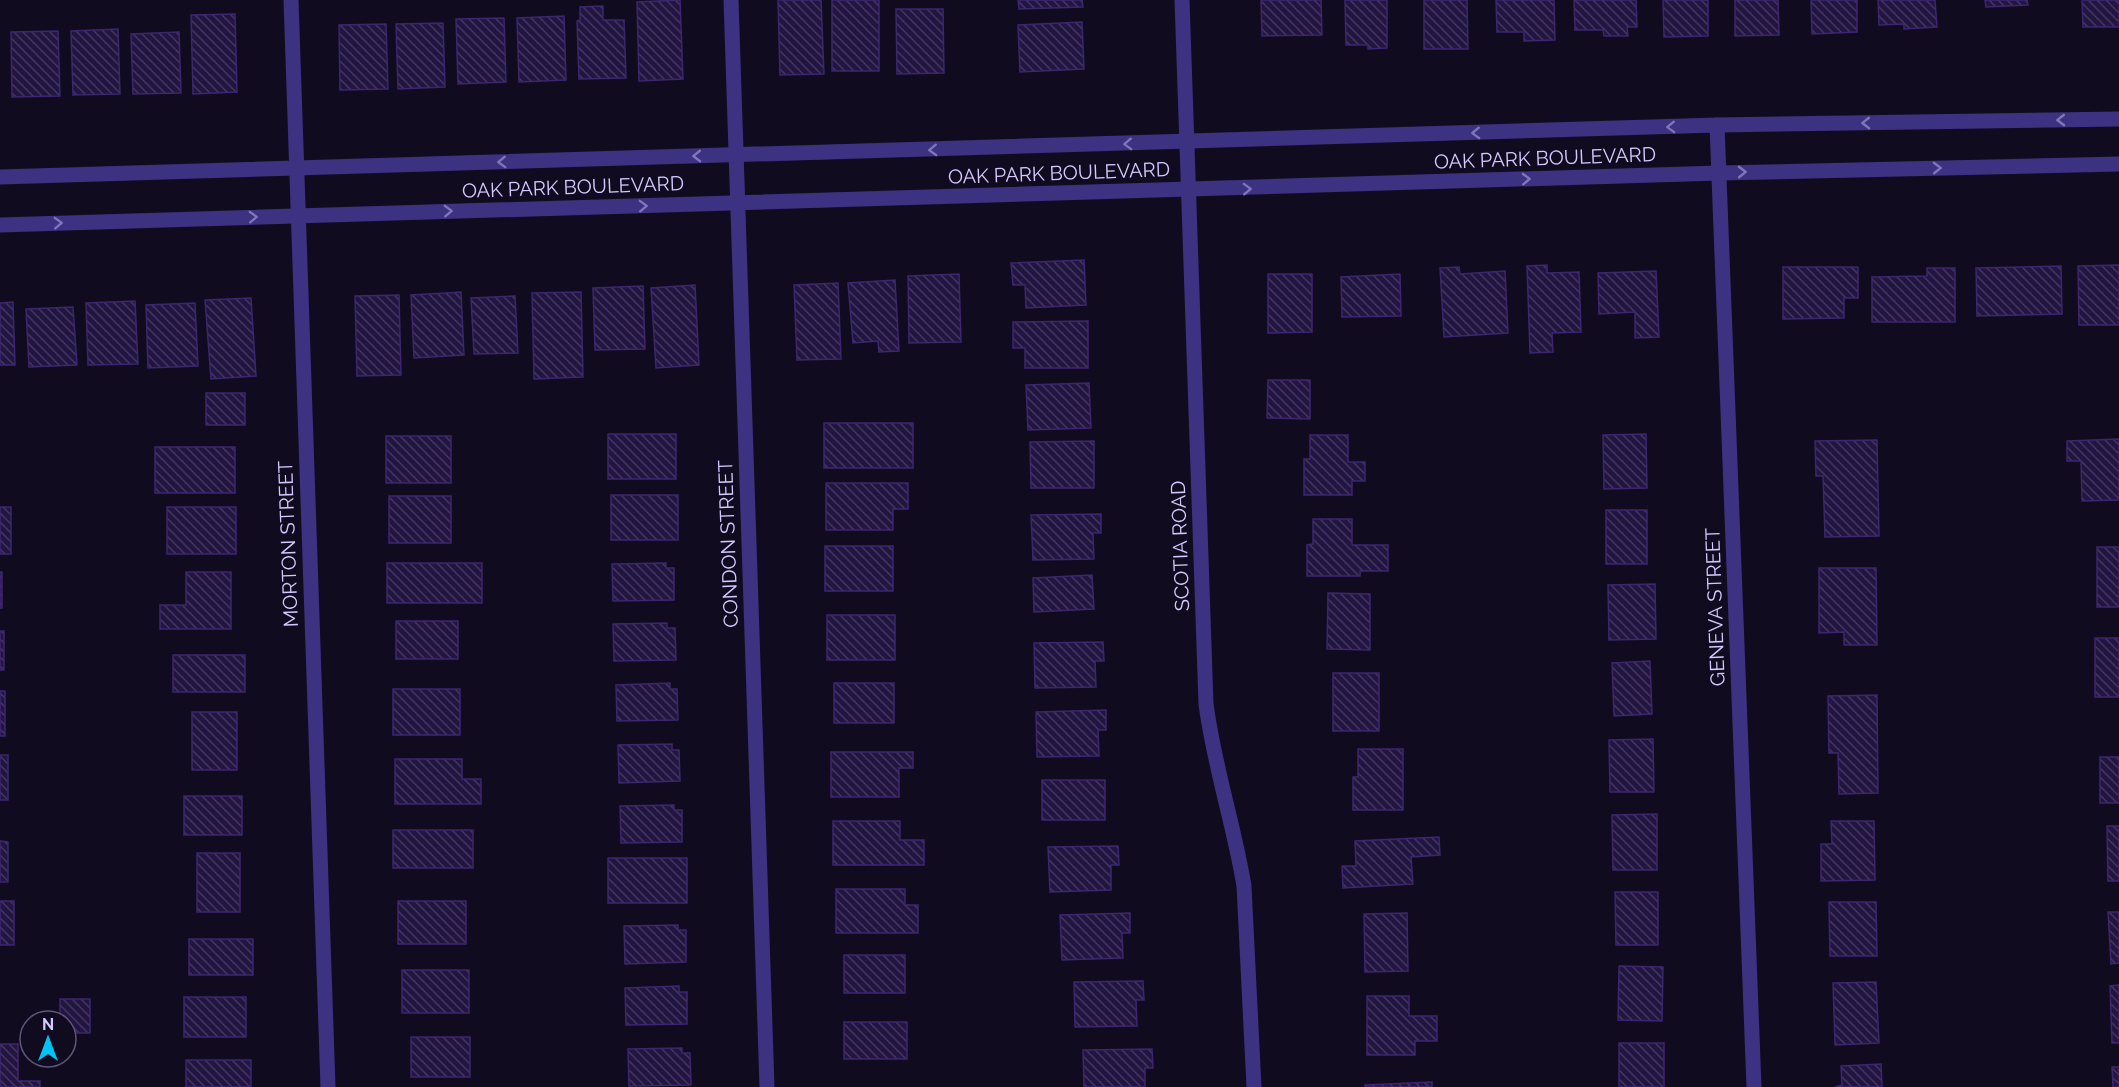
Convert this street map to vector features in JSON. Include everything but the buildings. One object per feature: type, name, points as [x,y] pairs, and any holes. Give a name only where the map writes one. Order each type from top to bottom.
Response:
[{"type":"street","name":"MORTON STREET","points":[[291,0],[328,1087]]},
{"type":"street","name":"CONDON STREET","points":[[731,0],[767,1087]]},
{"type":"street","name":"SCOTIA ROAD","points":[[1182,0],[1206,704],[1244,886],[1254,1087]]},
{"type":"street","name":"OAK PARK BOULEVARD","points":[[0,177],[1717,125],[2119,119]]},
{"type":"street","name":"GENEVA STREET","points":[[1717,125],[1754,1087]]},
{"type":"street","name":"OAK PARK BOULEVARD","points":[[0,225],[1719,173],[2119,164]]}]
